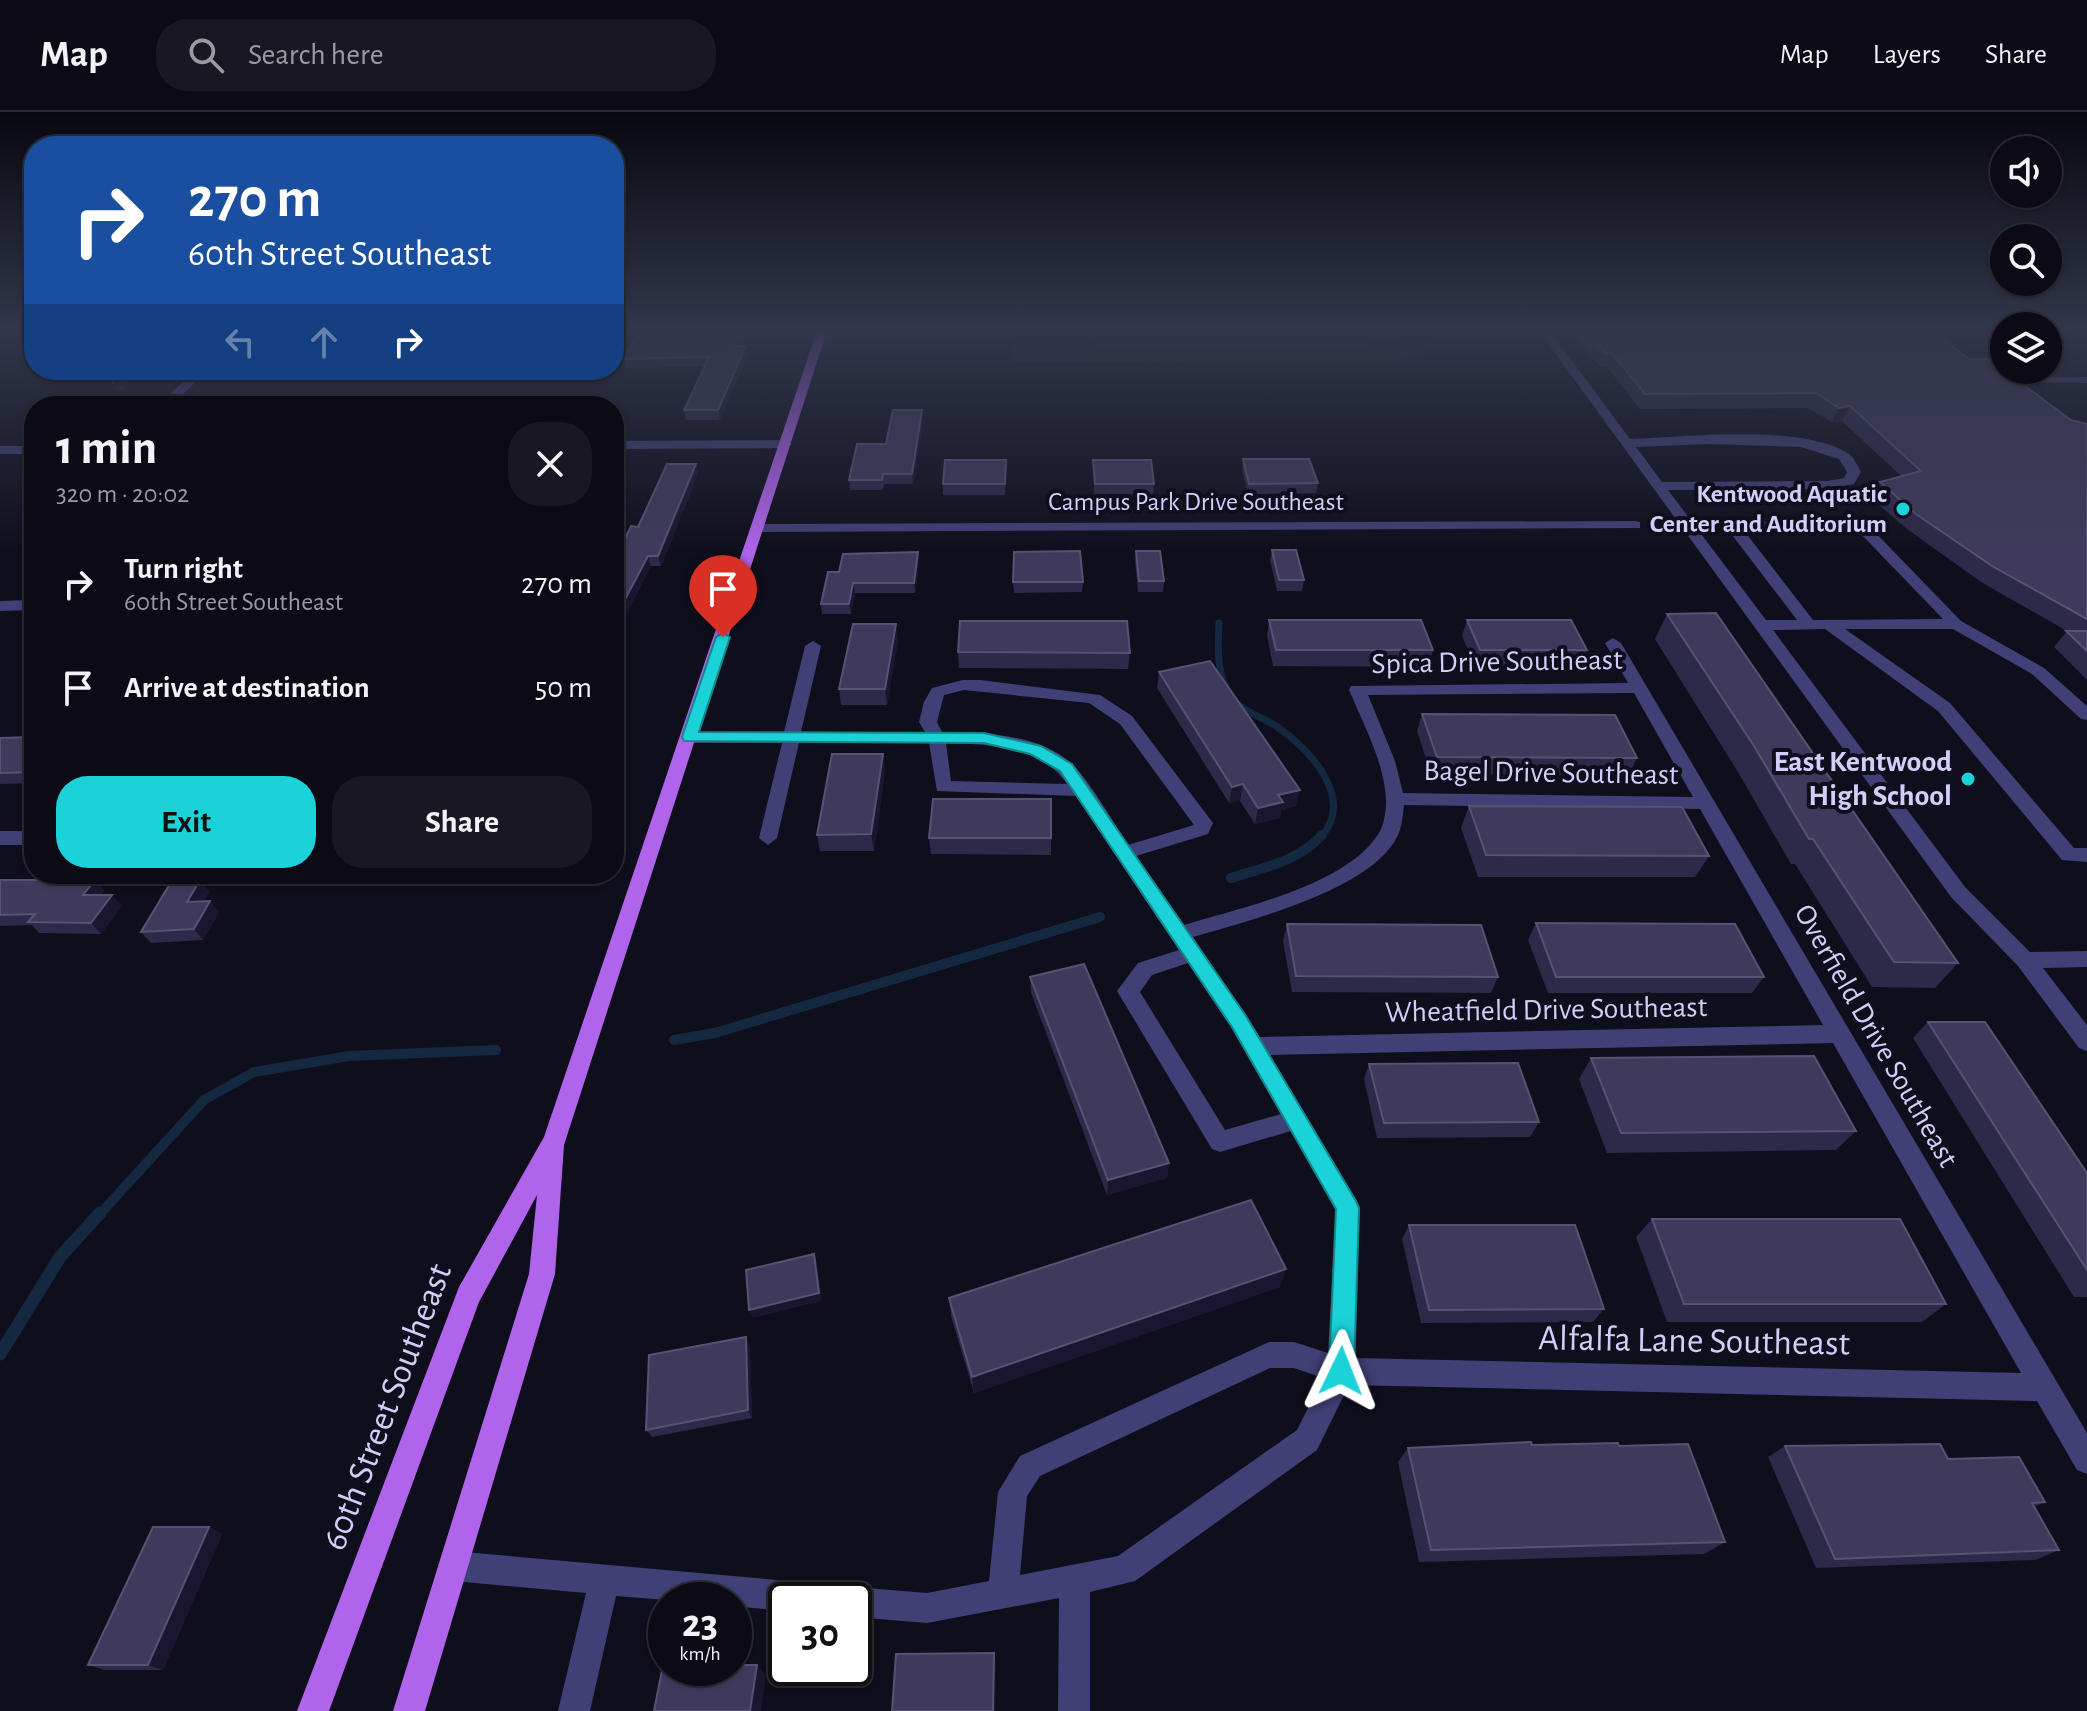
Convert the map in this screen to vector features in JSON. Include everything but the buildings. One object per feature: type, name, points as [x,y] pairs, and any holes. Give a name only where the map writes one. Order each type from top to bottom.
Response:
[{"type":"main road","name":"60th Street Southeast","points":[[313,1711],[468,1296],[555,1140],[798,406]]},
{"type":"main road","name":"60th Street Southeast","points":[[409,1711],[542,1274],[555,1140]]},
{"type":"street","points":[[1601,406],[1958,892],[2025,960],[2087,1042]]},
{"type":"street","points":[[1629,443],[1788,442],[1815,446],[1846,457],[1854,472],[1849,481],[1828,485],[1660,486]]},
{"type":"street","points":[[624,445],[786,444]]},
{"type":"street","points":[[0,450],[24,450]]},
{"type":"street","points":[[1809,625],[1731,524],[1856,525],[1863,528],[1956,624],[2038,671],[2087,715]]},
{"type":"street","name":"Campus Park Drive Southeast","points":[[758,528],[1635,525]]},
{"type":"street","points":[[0,606],[24,605]]},
{"type":"street","points":[[1762,625],[1956,624]]},
{"type":"street","points":[[1829,625],[1931,695],[2069,855],[2087,855]]},
{"type":"street","name":"Overfield Drive Southeast","points":[[1613,643],[2087,1460]]},
{"type":"street","points":[[768,838],[813,646]]},
{"type":"street","points":[[1081,790],[943,787],[937,738],[928,722],[932,702],[945,688],[963,685],[1076,695],[1117,711],[1204,823],[1201,829],[1124,853]]},
{"type":"street","name":"Spica Drive Southeast","points":[[1396,799],[1378,741],[1357,690],[1639,688]]},
{"type":"street","points":[[690,737],[984,738],[1035,750],[1066,768],[1253,1046],[1348,1208],[1341,1371],[1307,1440],[1124,1570],[927,1608],[872,1603]]},
{"type":"street","points":[[1296,1119],[1220,1142],[1128,991],[1145,969],[1186,943],[1354,870],[1387,837],[1396,799]]},
{"type":"street","name":"Bagel Drive Southeast","points":[[1396,799],[1706,803]]},
{"type":"street","points":[[0,838],[24,838]]},
{"type":"street","points":[[2025,960],[2087,959]]},
{"type":"street","name":"Wheatfield Drive Southeast","points":[[1253,1046],[1840,1034]]},
{"type":"street","name":"Alfalfa Lane Southeast","points":[[1003,1593],[1013,1492],[1030,1466],[1269,1355],[1294,1355],[1341,1371],[2045,1387]]},
{"type":"street","points":[[453,1566],[768,1594]]},
{"type":"street","points":[[1074,1711],[1075,1579]]},
{"type":"street","points":[[574,1711],[604,1580]]},
{"type":"waterway","points":[[1219,623],[1220,669],[1225,687],[1234,701],[1289,735],[1324,775],[1333,806],[1330,822],[1321,837]]},
{"type":"waterway","points":[[1231,878],[1291,858],[1322,835]]},
{"type":"waterway","points":[[674,1040],[715,1033],[1100,917]]},
{"type":"waterway","points":[[99,1215],[204,1100],[254,1072],[349,1056],[496,1050]]},
{"type":"waterway","points":[[0,1354],[60,1257],[100,1213]]},
{"type":"place","name":"Kentwood Aquatic Center and Auditorium","points":[[1903,509]]},
{"type":"place","name":"East Kentwood High School","points":[[1968,779]]},
{"type":"route","points":[[723,637],[690,737],[984,738],[1035,750],[1066,768],[1239,1021],[1348,1208],[1341,1371]]}]
